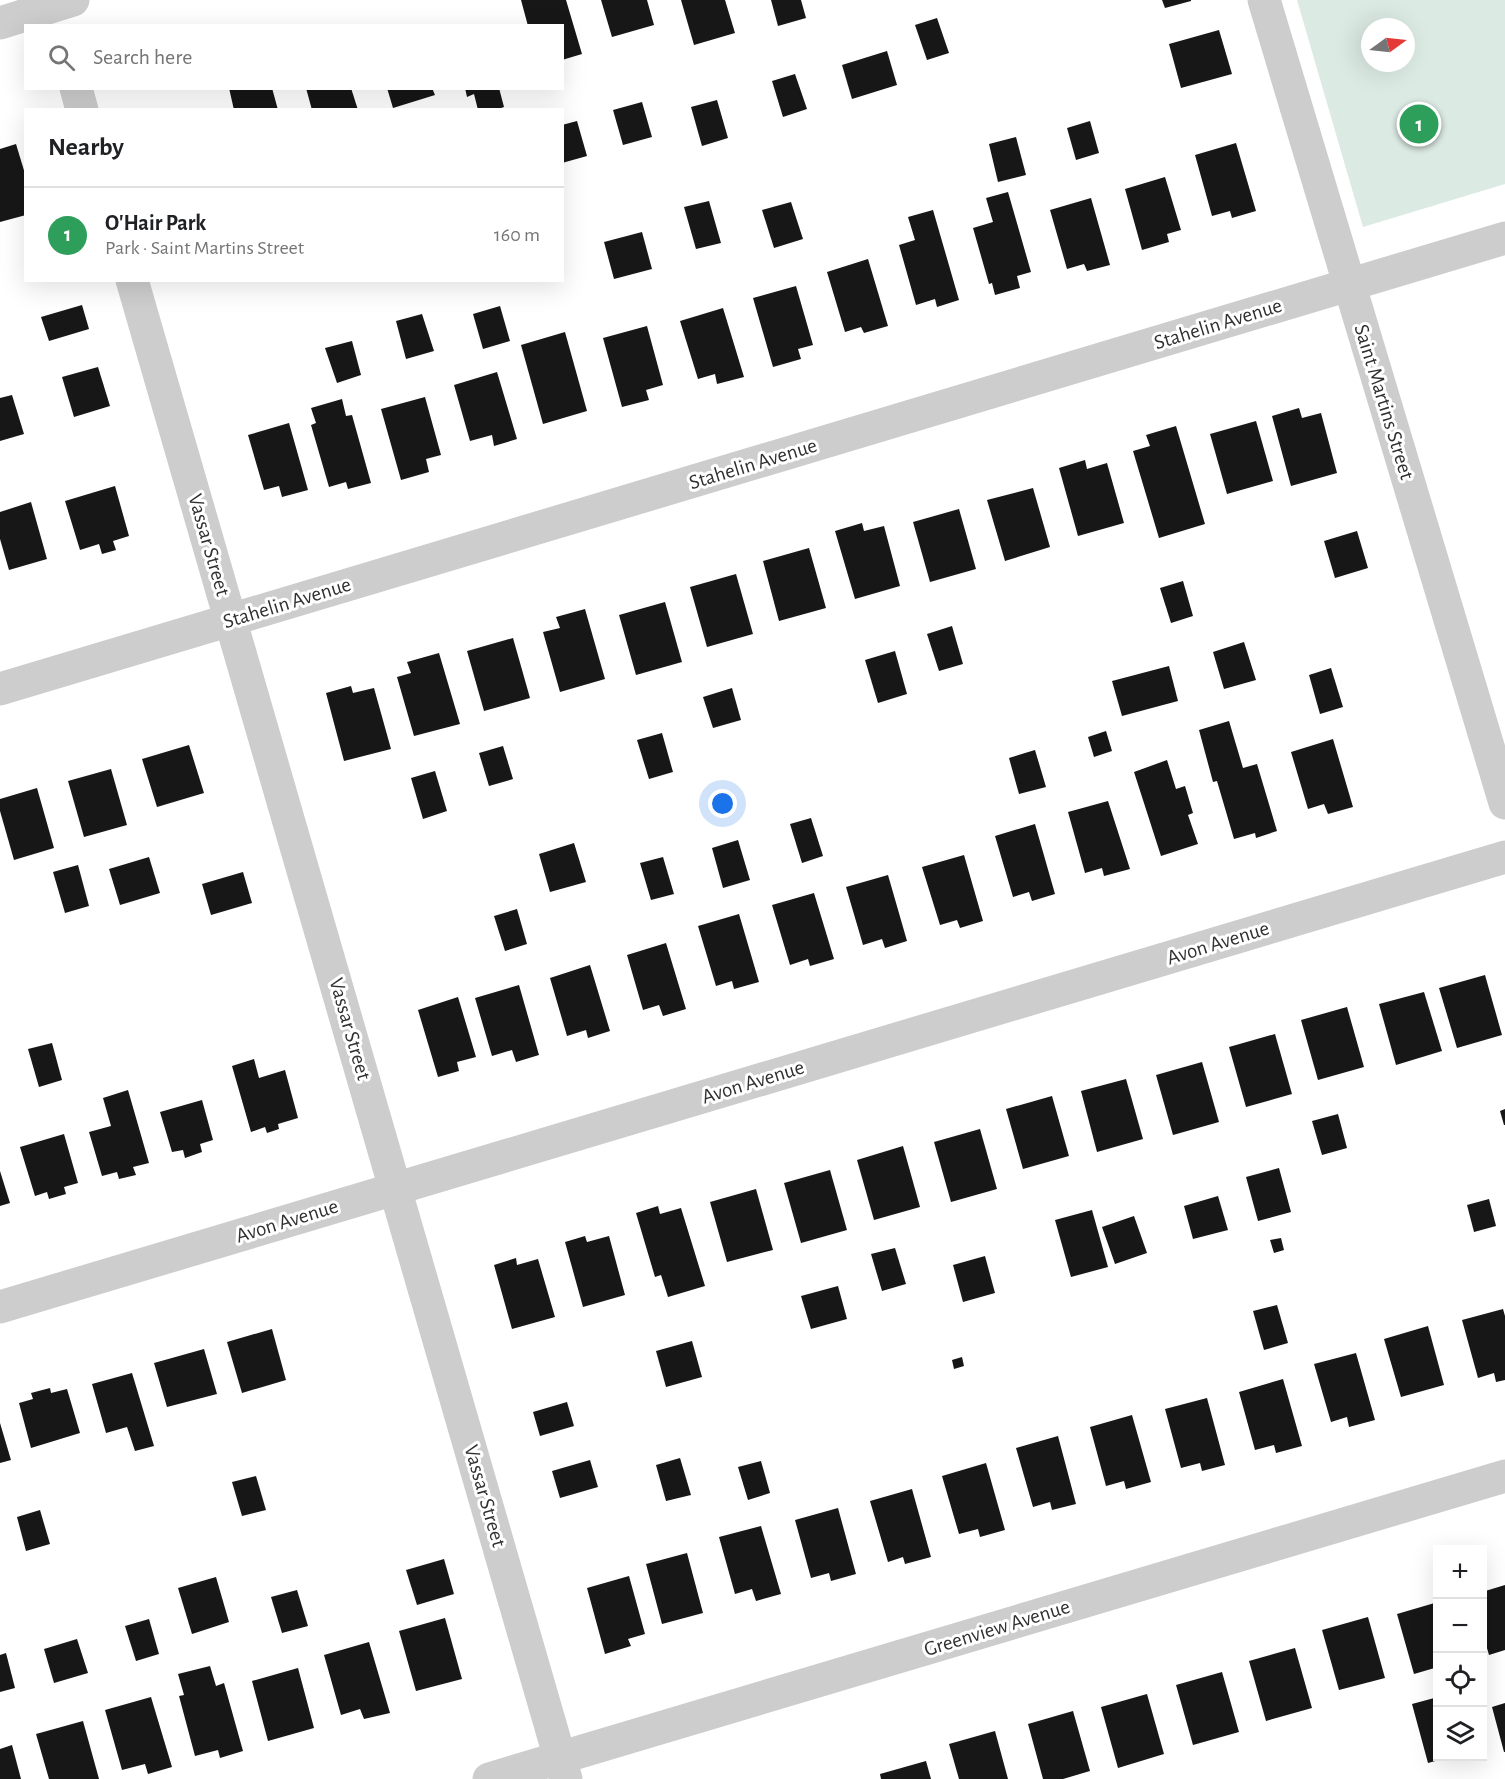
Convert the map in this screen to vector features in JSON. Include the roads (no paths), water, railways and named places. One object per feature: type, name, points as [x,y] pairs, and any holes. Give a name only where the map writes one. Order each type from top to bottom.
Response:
[{"type":"street","name":"Saint Martins Street","points":[[1264,0],[1505,803]]},
{"type":"street","points":[[0,23],[58,8]]},
{"type":"street","points":[[77,90],[81,108]]},
{"type":"street","name":"Stahelin Avenue","points":[[0,689],[1505,238]]},
{"type":"street","name":"Vassar Street","points":[[133,282],[563,1769]]},
{"type":"street","name":"Avon Avenue","points":[[0,1307],[1505,857]]},
{"type":"street","name":"Greenview Avenue","points":[[489,1779],[563,1769],[1505,1476]]},
{"type":"place","name":"O'Hair Park","points":[[1419,124]]}]
